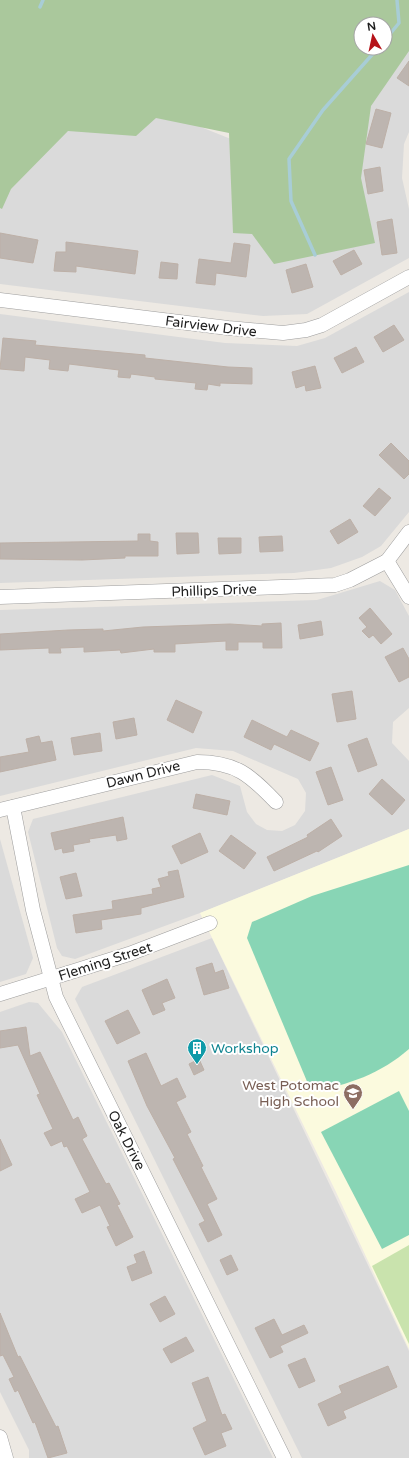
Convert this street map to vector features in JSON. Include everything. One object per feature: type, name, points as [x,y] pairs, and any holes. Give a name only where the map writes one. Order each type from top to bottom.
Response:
[{"type":"street","name":"Fairview Drive","points":[[0,300],[228,328],[283,333],[306,330],[322,325],[409,277]]},
{"type":"street","name":"Phillips Drive","points":[[0,597],[322,586],[350,580],[387,561],[409,532]]},
{"type":"street","points":[[387,561],[409,597]]},
{"type":"street","name":"Dawn Drive","points":[[6,808],[197,762],[212,762],[244,772],[254,779],[276,802]]},
{"type":"street","name":"Oak Drive","points":[[6,808],[56,997],[284,1458]]},
{"type":"street","name":"Fleming Street","points":[[0,994],[129,954],[210,923]]},
{"type":"street","points":[[0,1437],[6,1458]]},
{"type":"shaded area","points":[[409,0],[409,132],[404,144],[402,178],[409,209],[409,258],[307,314],[263,316],[0,284],[0,47],[296,165],[379,56],[393,56],[393,16]]},
{"type":"shaded area","points":[[409,292],[409,512],[381,546],[362,557],[331,568],[294,573],[0,583],[0,314],[225,343],[297,346],[325,338]]},
{"type":"shaded area","points":[[380,581],[395,590],[409,616],[409,708],[393,722],[392,743],[409,761],[409,829],[200,913],[75,959],[62,956],[57,948],[28,832],[33,819],[212,775],[240,786],[247,812],[256,824],[267,830],[282,831],[295,825],[305,811],[306,793],[298,779],[233,751],[196,748],[0,796],[0,610],[317,600]]},
{"type":"shaded area","name":"West Potomac High School","points":[[409,829],[409,1349],[336,1192],[200,913]]},
{"type":"shaded area","points":[[0,839],[33,958],[26,974],[0,982]]},
{"type":"shaded area","points":[[212,938],[409,1351],[409,1458],[302,1458],[75,999],[82,987]]},
{"type":"shaded area","points":[[29,1002],[38,1003],[62,1032],[273,1458],[29,1458],[29,1450],[0,1392],[0,1012]]},
{"type":"green space","points":[[0,0],[409,0],[409,51],[371,106],[361,178],[375,243],[274,264],[252,234],[233,233],[229,133],[156,118],[136,136],[68,131],[11,189],[2,209],[0,208]]},
{"type":"green space","points":[[409,865],[409,1049],[376,1072],[338,1086],[311,1091],[247,938],[252,922],[312,896]]},
{"type":"green space","points":[[399,1091],[409,1111],[409,1235],[382,1249],[321,1132]]},
{"type":"green space","points":[[409,1245],[409,1344],[372,1266]]},
{"type":"building","points":[[409,61],[409,86],[397,78]]},
{"type":"building","points":[[376,109],[391,113],[382,148],[366,144]]},
{"type":"building","points":[[380,167],[383,191],[368,194],[364,170]]},
{"type":"building","points":[[392,219],[397,253],[382,255],[377,222]]},
{"type":"building","points":[[0,233],[38,240],[33,263],[0,258]]},
{"type":"building","points":[[66,242],[138,251],[135,274],[76,266],[76,272],[54,271],[56,252],[66,252]]},
{"type":"building","points":[[234,243],[250,245],[246,277],[216,273],[215,285],[196,283],[199,259],[231,263]]},
{"type":"building","points":[[354,250],[362,264],[341,275],[333,261]]},
{"type":"building","points":[[161,262],[178,264],[177,279],[159,278]]},
{"type":"building","points":[[306,264],[313,287],[292,293],[286,270]]},
{"type":"building","points":[[394,325],[404,340],[383,352],[374,337]]},
{"type":"building","points":[[3,338],[36,341],[35,345],[145,355],[145,358],[228,367],[252,368],[252,384],[220,383],[220,386],[208,384],[207,390],[195,389],[196,383],[155,379],[155,377],[131,374],[130,378],[118,377],[119,370],[69,364],[68,371],[49,369],[50,360],[25,357],[24,371],[0,369]]},
{"type":"building","points":[[356,347],[364,362],[342,373],[334,358]]},
{"type":"building","points":[[315,366],[321,388],[306,391],[305,385],[296,388],[292,372]]},
{"type":"building","points":[[391,443],[409,461],[409,474],[404,479],[379,455]]},
{"type":"building","points":[[379,488],[391,498],[375,516],[363,506]]},
{"type":"building","points":[[350,519],[358,532],[338,544],[330,531]]},
{"type":"building","points":[[176,533],[198,533],[199,553],[177,554]]},
{"type":"building","points":[[138,534],[150,534],[150,541],[158,542],[158,556],[125,556],[125,558],[82,560],[0,559],[0,543],[138,541]]},
{"type":"building","points":[[282,536],[283,551],[260,552],[259,537]]},
{"type":"building","points":[[218,538],[241,538],[241,553],[219,554]]},
{"type":"building","points":[[370,608],[392,634],[381,644],[373,635],[369,638],[362,631],[367,627],[359,618]]},
{"type":"building","points":[[321,621],[323,635],[300,639],[298,625]]},
{"type":"building","points":[[281,623],[282,648],[263,648],[263,642],[238,642],[238,650],[226,650],[226,641],[175,644],[175,652],[154,652],[154,649],[121,653],[120,650],[84,652],[84,647],[60,648],[61,653],[49,653],[49,648],[0,650],[0,634],[68,630],[103,629],[103,631],[143,627],[230,624],[262,626],[262,624]]},
{"type":"building","points":[[403,648],[409,659],[409,677],[399,682],[385,657]]},
{"type":"building","points":[[352,691],[356,719],[337,722],[332,694]]},
{"type":"building","points":[[176,700],[202,712],[193,733],[167,720]]},
{"type":"building","points":[[134,718],[137,735],[116,739],[113,722]]},
{"type":"building","points":[[252,720],[287,737],[291,730],[319,743],[310,761],[274,744],[271,750],[244,737]]},
{"type":"building","points":[[100,733],[102,751],[74,755],[71,738]]},
{"type":"building","points":[[39,736],[41,743],[52,741],[56,760],[0,772],[0,757],[29,752],[26,739]]},
{"type":"building","points":[[367,738],[377,765],[358,772],[348,745]]},
{"type":"building","points":[[331,767],[343,800],[328,805],[316,772]]},
{"type":"building","points":[[382,779],[405,800],[392,815],[369,794]]},
{"type":"building","points":[[196,794],[230,801],[227,815],[193,808]]},
{"type":"building","points":[[123,817],[127,839],[117,841],[116,835],[89,839],[90,842],[73,845],[74,851],[63,853],[62,848],[55,850],[51,833]]},
{"type":"building","points":[[331,819],[342,836],[318,852],[317,851],[274,871],[267,857],[308,837],[307,835]]},
{"type":"building","points":[[200,833],[208,852],[181,864],[172,846]]},
{"type":"building","points":[[231,835],[256,853],[244,869],[219,851]]},
{"type":"building","points":[[178,870],[184,897],[141,908],[141,914],[101,920],[102,929],[76,933],[73,915],[113,909],[112,901],[153,894],[152,889],[161,887],[158,879],[169,876],[168,872]]},
{"type":"building","points":[[76,873],[82,896],[66,899],[60,877]]},
{"type":"building","points":[[212,963],[215,973],[223,970],[229,988],[204,995],[196,968]]},
{"type":"building","points":[[167,979],[175,998],[162,1003],[165,1010],[153,1015],[142,990]]},
{"type":"building","points":[[128,1010],[140,1033],[117,1044],[105,1021]]},
{"type":"building","points":[[26,1027],[30,1056],[40,1052],[73,1120],[78,1117],[87,1136],[82,1139],[106,1184],[109,1183],[120,1204],[117,1205],[133,1237],[116,1246],[107,1227],[110,1226],[100,1205],[82,1213],[75,1199],[90,1192],[67,1146],[64,1147],[62,1141],[51,1146],[44,1133],[53,1129],[37,1095],[40,1094],[18,1045],[0,1048],[0,1031]]},
{"type":"building","points":[[146,1053],[161,1086],[177,1078],[186,1097],[176,1102],[191,1132],[187,1134],[217,1199],[207,1204],[222,1235],[208,1242],[199,1224],[205,1221],[173,1159],[175,1158],[147,1106],[128,1061]]},
{"type":"building","points":[[199,1059],[204,1070],[194,1075],[189,1064]]},
{"type":"building","points":[[0,1139],[12,1165],[0,1171]]},
{"type":"building","points":[[144,1251],[152,1273],[132,1281],[127,1267],[137,1263],[134,1255]]},
{"type":"building","points":[[231,1255],[238,1270],[227,1275],[220,1260]]},
{"type":"building","points":[[165,1296],[175,1314],[160,1322],[150,1304]]},
{"type":"building","points":[[0,1313],[18,1357],[20,1356],[56,1427],[58,1426],[67,1453],[48,1458],[35,1422],[33,1423],[18,1390],[15,1392],[9,1379],[14,1377],[3,1355],[0,1356]]},
{"type":"building","points":[[274,1319],[282,1335],[304,1325],[308,1333],[280,1346],[283,1352],[270,1358],[255,1328]]},
{"type":"building","points":[[186,1337],[194,1351],[171,1363],[163,1349]]},
{"type":"building","points":[[305,1358],[315,1381],[299,1388],[288,1365]]},
{"type":"building","points":[[388,1366],[397,1387],[343,1411],[346,1418],[328,1426],[318,1404],[342,1393],[339,1386]]},
{"type":"building","points":[[208,1377],[222,1415],[225,1414],[232,1429],[221,1433],[226,1446],[205,1455],[193,1428],[207,1421],[192,1383]]},
{"type":"waterway","points":[[40,7],[43,0]]},
{"type":"waterway","points":[[393,30],[399,23],[397,0]]},
{"type":"waterway","points":[[315,255],[291,201],[289,159],[323,110],[371,56]]},
{"type":"place","name":"Workshop","points":[[197,1065]]},
{"type":"place","name":"West Potomac High School","points":[[353,1110]]}]
